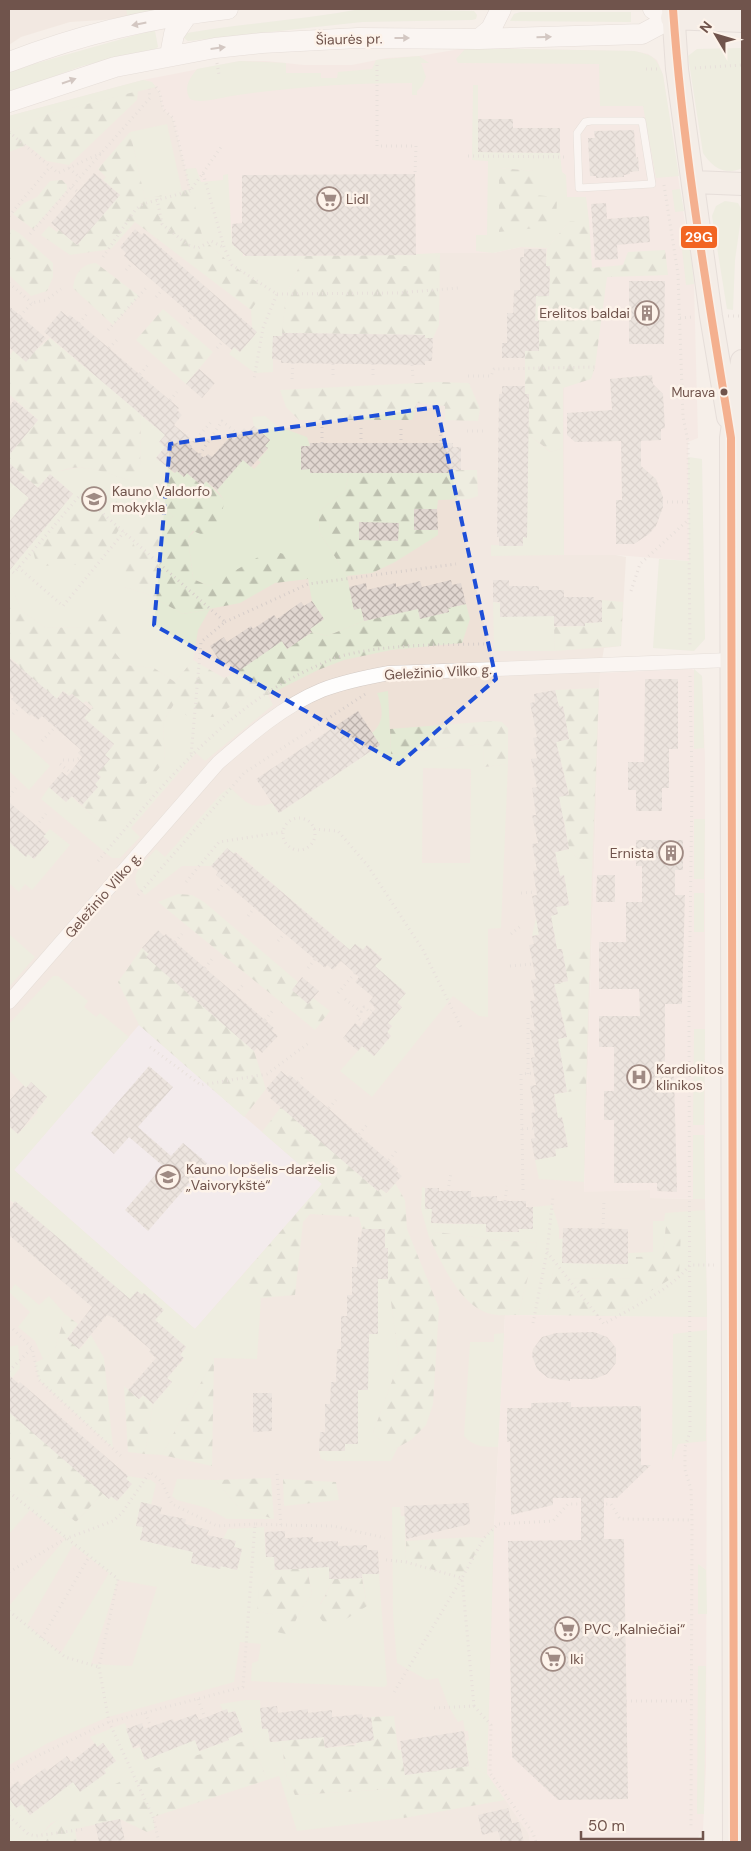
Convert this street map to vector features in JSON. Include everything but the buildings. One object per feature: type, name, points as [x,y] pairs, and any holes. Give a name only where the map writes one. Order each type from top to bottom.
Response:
[{"type":"main road","points":[[9,62],[79,38],[187,15],[228,9]]},
{"type":"main road","points":[[479,39],[490,29],[501,9]]},
{"type":"main road","points":[[731,438],[711,316],[694,182],[666,12],[742,21]]},
{"type":"main road","name":"Šiaurės pr.","points":[[9,102],[79,77],[170,56],[215,48],[309,40],[479,39],[642,34],[666,12]]},
{"type":"main road","points":[[170,56],[174,34],[187,15]]},
{"type":"main road","points":[[694,182],[742,184]]},
{"type":"main road","points":[[734,1842],[732,1265],[737,1234],[730,660],[731,438],[742,361]]},
{"type":"street","name":"Geležinio Vilko g.","points":[[9,1002],[218,763],[250,735],[298,702],[322,690],[358,679],[389,673],[730,660]]},
{"type":"lane","points":[[642,121],[652,184],[580,188],[578,156],[577,133],[586,122],[642,121]]},
{"type":"path","points":[[377,65],[377,146],[416,146],[415,174]]},
{"type":"path","points":[[156,87],[160,93],[163,109],[173,118],[190,191]]},
{"type":"path","points":[[30,234],[150,98],[149,88]]},
{"type":"path","points":[[9,132],[58,174],[103,151]]},
{"type":"path","points":[[103,257],[136,209],[143,204],[157,199],[190,191],[221,147]]},
{"type":"path","points":[[468,156],[578,156]]},
{"type":"path","points":[[9,216],[50,167]]},
{"type":"path","points":[[69,168],[80,178]]},
{"type":"path","points":[[204,173],[224,247],[232,265],[277,294],[398,293],[458,288]]},
{"type":"path","points":[[664,184],[678,274],[683,417],[688,441],[690,650]]},
{"type":"path","points":[[72,187],[78,192]]},
{"type":"path","points":[[157,199],[162,224],[188,245],[198,248],[212,241],[224,247]]},
{"type":"path","points":[[126,270],[132,263]]},
{"type":"path","points":[[9,283],[32,303]]},
{"type":"path","points":[[108,330],[146,288]]},
{"type":"path","points":[[20,316],[32,303],[46,300],[61,289]]},
{"type":"path","points":[[156,297],[162,289]]},
{"type":"path","points":[[254,379],[263,328],[277,294]]},
{"type":"path","points":[[79,323],[88,313]]},
{"type":"path","points":[[186,322],[192,315]]},
{"type":"path","points":[[109,348],[118,339]]},
{"type":"path","points":[[217,348],[223,342]]},
{"type":"path","points":[[292,378],[293,363]]},
{"type":"path","points":[[333,364],[333,378]]},
{"type":"path","points":[[373,364],[374,378]]},
{"type":"path","points":[[140,374],[148,365]]},
{"type":"path","points":[[412,365],[413,377]]},
{"type":"path","points":[[468,376],[491,376],[494,370],[595,367]]},
{"type":"path","points":[[170,400],[177,392]]},
{"type":"path","points":[[204,458],[200,454],[222,421],[239,435]]},
{"type":"path","points":[[190,446],[211,422]]},
{"type":"path","points":[[322,427],[322,443]]},
{"type":"path","points":[[361,428],[361,443]]},
{"type":"path","points":[[401,429],[401,443]]},
{"type":"path","points":[[440,430],[440,443]]},
{"type":"path","points":[[467,431],[485,431]]},
{"type":"path","points":[[9,569],[14,573],[81,494],[225,622]]},
{"type":"path","points":[[662,502],[689,502]]},
{"type":"path","points":[[631,590],[640,564],[688,519]]},
{"type":"path","points":[[18,568],[63,606],[124,532]]},
{"type":"path","points":[[191,757],[201,642],[225,622],[308,584],[456,564]]},
{"type":"path","points":[[690,683],[692,783],[689,1013],[690,1432],[685,1447],[685,1470],[691,1489],[692,1520],[691,1826]]},
{"type":"path","points":[[138,895],[244,773],[367,693]]},
{"type":"path","points":[[13,714],[20,707]]},
{"type":"path","points":[[42,741],[58,723]]},
{"type":"path","points":[[70,772],[61,762],[82,757]]},
{"type":"path","points":[[9,796],[16,788]]},
{"type":"path","points":[[36,826],[46,814]]},
{"type":"path","points":[[186,882],[219,842],[283,832],[291,820],[298,818],[311,823],[314,829],[313,842],[303,849],[297,849],[286,843],[283,832]]},
{"type":"path","points":[[314,829],[338,831],[368,866],[423,950],[462,1029]]},
{"type":"path","points":[[218,890],[225,882]]},
{"type":"path","points":[[521,893],[536,892]]},
{"type":"path","points":[[248,916],[254,908]]},
{"type":"path","points":[[511,934],[522,925]]},
{"type":"path","points":[[175,942],[182,934]]},
{"type":"path","points":[[278,941],[285,934]]},
{"type":"path","points":[[205,968],[212,959]]},
{"type":"path","points":[[308,968],[315,959]]},
{"type":"path","points":[[510,966],[533,964]]},
{"type":"path","points":[[338,993],[355,973]]},
{"type":"path","points":[[235,994],[243,985]]},
{"type":"path","points":[[346,1000],[360,1012]]},
{"type":"path","points":[[364,1023],[357,1016],[364,1007],[370,1012],[375,1007]]},
{"type":"path","points":[[264,1020],[273,1010]]},
{"type":"path","points":[[528,1074],[528,1017],[532,1016]]},
{"type":"path","points":[[150,1046],[200,1085],[267,1074],[310,1042]]},
{"type":"path","points":[[523,1190],[521,1074],[534,1073]]},
{"type":"path","points":[[298,1082],[305,1074]]},
{"type":"path","points":[[329,1108],[336,1100]]},
{"type":"path","points":[[359,1134],[367,1125]]},
{"type":"path","points":[[522,1129],[534,1128]]},
{"type":"path","points":[[388,1160],[398,1149]]},
{"type":"path","points":[[448,1191],[451,1172]]},
{"type":"path","points":[[505,1201],[507,1186]]},
{"type":"path","points":[[533,1323],[548,1252],[553,1198]]},
{"type":"path","points":[[602,1229],[604,1200]]},
{"type":"path","points":[[548,1252],[604,1324],[662,1290],[679,1278],[690,1266],[732,1265]]},
{"type":"path","points":[[12,1329],[32,1348],[39,1380],[121,1456]]},
{"type":"path","points":[[9,1371],[32,1348]]},
{"type":"path","points":[[9,1572],[66,1539],[113,1521],[122,1513],[150,1472],[162,1482],[172,1504],[216,1526],[254,1524],[333,1526],[385,1538]]},
{"type":"path","points":[[277,1473],[281,1525]]},
{"type":"path","points":[[9,1492],[118,1580],[99,1667],[109,1722],[153,1817],[159,1842]]},
{"type":"path","points":[[393,1694],[484,1538],[498,1524],[553,1522],[568,1504],[611,1504],[620,1519],[692,1520]]},
{"type":"path","points":[[9,1772],[32,1758],[109,1722],[243,1688],[254,1524]]},
{"type":"path","points":[[42,1638],[89,1558]]},
{"type":"path","points":[[386,1560],[406,1562],[462,1578]]},
{"type":"path","points":[[462,1578],[474,1706],[491,1725],[490,1773],[533,1833],[536,1842]]},
{"type":"path","points":[[9,1611],[65,1657],[99,1667]]},
{"type":"path","points":[[198,1699],[205,1718]]},
{"type":"path","points":[[626,1701],[691,1701]]},
{"type":"path","points":[[434,1708],[474,1706]]},
{"type":"path","points":[[145,1713],[151,1727]]},
{"type":"path","points":[[9,1816],[28,1834],[35,1836],[85,1829]]},
{"type":"highlighted area","points":[[437,407],[496,679],[399,764],[154,625],[170,444]]},
{"type":"shaded area","points":[[9,9],[174,9],[118,19],[70,22],[21,37],[9,45]]},
{"type":"shaded area","points":[[466,48],[634,51],[648,54],[657,60],[663,75],[694,284],[698,438],[688,442],[689,561],[616,555],[564,555],[564,248],[521,247],[493,253],[440,253],[429,266],[286,295],[203,239],[173,118],[163,109],[160,93],[152,82],[143,80],[240,61],[266,61],[304,65],[352,65],[387,58],[419,56]]},
{"type":"shaded area","points":[[143,80],[152,82],[160,93],[163,109],[173,118],[203,239],[440,253],[493,253],[521,247],[564,248],[564,555],[616,555],[626,557],[621,646],[604,648],[600,673],[584,1191],[650,1190],[650,1198],[705,1199],[707,1317],[505,1315],[494,1530],[530,1842],[9,1842],[9,116]]},
{"type":"shaded area","points":[[692,669],[702,676],[705,758],[705,1199],[650,1198],[650,1190],[584,1192],[600,673]]},
{"type":"shaded area","name":"Kauno lopšelis-darželis „Vaivorykštė“","points":[[139,1025],[322,1184],[195,1329],[14,1170]]},
{"type":"shaded area","points":[[505,1315],[707,1317],[706,1767],[703,1830],[695,1842],[530,1842],[528,1833],[487,1774],[494,1530]]},
{"type":"green space","points":[[126,9],[174,9],[128,18]]},
{"type":"green space","points":[[361,9],[474,11],[477,15],[476,19],[472,20],[362,22],[188,41],[184,38],[187,33]]},
{"type":"green space","points":[[520,12],[631,12],[631,22],[510,21],[514,14]]},
{"type":"green space","points":[[155,31],[158,47],[155,49],[82,66],[9,93],[9,71]]},
{"type":"green space","points":[[466,48],[634,51],[650,56],[656,61],[663,75],[679,176],[656,178],[643,106],[600,106],[599,64],[458,63],[456,59]]},
{"type":"green space","points":[[742,48],[742,168],[725,171],[711,163],[703,153],[688,56],[697,49]]},
{"type":"green space","points":[[419,56],[429,63],[421,63],[426,77],[422,86],[417,91],[417,95],[412,95],[412,83],[299,88],[205,101],[190,99],[187,91],[190,79],[197,69],[240,61],[286,63],[286,73],[321,73],[321,78],[337,78],[338,72],[372,69],[376,60]]},
{"type":"green space","points":[[143,80],[152,82],[156,87],[48,114],[9,132],[9,116]]},
{"type":"green space","points":[[473,85],[478,85],[478,152],[560,153],[562,172],[566,175],[567,197],[586,197],[589,221],[570,221],[547,248],[521,247],[493,253],[476,251],[476,235],[487,235],[488,161],[472,160]],"holes":[[[499,168],[533,171],[534,195]]]},
{"type":"green space","points":[[138,91],[137,100],[69,165],[47,161],[27,145],[9,152],[9,132],[48,114]]},
{"type":"green space","points":[[167,124],[182,191],[145,199],[130,132]]},
{"type":"green space","points":[[130,132],[145,199],[191,189],[203,239],[232,265],[266,288],[251,310],[135,222],[111,249],[70,255],[41,235],[49,226],[57,232],[59,230],[77,245],[120,195],[103,180],[106,177],[98,169]]},
{"type":"green space","points":[[196,168],[201,182],[223,180],[223,175],[228,174],[232,244],[243,253],[243,256],[304,256],[286,295],[282,336],[273,336],[273,372],[255,373],[229,354],[234,347],[240,352],[255,335],[250,330],[252,327],[251,310],[265,288],[232,265],[203,239],[185,169]]},
{"type":"green space","points":[[499,168],[534,171],[534,195],[557,197],[556,226],[499,232]]},
{"type":"green space","points":[[62,180],[67,185],[67,190],[33,229],[13,214],[24,203],[37,197],[50,181]]},
{"type":"green space","points":[[680,189],[684,211],[675,212],[672,190]]},
{"type":"green space","points":[[725,201],[738,203],[742,211],[735,260],[733,310],[727,309],[712,216],[716,206]]},
{"type":"green space","points":[[570,221],[589,221],[592,268],[623,265],[628,252],[665,250],[668,275],[607,277],[595,367],[591,379],[563,388],[563,448],[551,452],[528,434],[529,394],[525,394],[525,351],[539,350],[539,321],[535,321],[536,296],[549,296],[550,266],[546,266],[547,248]]},
{"type":"green space","points":[[12,229],[53,263],[53,277],[47,291],[31,296],[9,275],[9,232]]},
{"type":"green space","points":[[690,248],[694,284],[686,285],[682,249]]},
{"type":"green space","points":[[440,253],[429,266],[401,266],[396,255]]},
{"type":"green space","points":[[440,253],[439,325],[433,338],[425,339],[425,335],[282,333],[286,295],[304,256],[396,255],[401,266],[428,266]]},
{"type":"green space","points":[[96,263],[139,296],[113,325],[73,288],[75,278],[80,271],[86,265]]},
{"type":"green space","points":[[163,309],[213,352],[186,384],[136,340]]},
{"type":"green space","points":[[50,338],[129,404],[143,412],[141,415],[140,468],[128,480],[91,469],[69,468],[48,478],[38,488],[9,463],[9,455],[38,420],[9,394],[9,357],[13,351],[35,351]]},
{"type":"green space","points":[[437,382],[469,383],[480,409],[478,421],[445,420],[445,406],[417,403],[412,420],[299,420],[286,407],[280,390]]},
{"type":"green space","points":[[141,415],[159,430],[167,433],[159,442],[165,447],[156,458],[167,467],[157,491],[163,509],[174,516],[166,522],[124,587],[147,594],[183,614],[210,609],[198,630],[193,660],[175,682],[154,668],[125,665],[111,649],[83,627],[46,628],[23,612],[9,583],[9,558],[15,563],[73,494],[50,474],[72,469],[89,468],[128,480],[140,468]]},
{"type":"green space","points":[[265,416],[277,426],[307,437],[310,446],[301,446],[301,469],[310,469],[310,473],[349,473],[345,491],[318,512],[320,533],[347,576],[354,609],[361,608],[364,621],[327,636],[312,632],[310,629],[324,619],[312,601],[308,579],[236,572],[209,586],[193,579],[188,538],[224,500],[217,490],[241,458],[254,469],[261,462],[258,460],[268,449],[265,446],[270,440],[254,426],[252,417]]},
{"type":"green space","points":[[528,434],[550,452],[563,448],[564,555],[491,556],[491,545],[523,546],[523,537],[527,537]]},
{"type":"green space","points":[[688,457],[702,459],[705,639],[694,651],[653,648],[659,559],[689,561]]},
{"type":"green space","points":[[167,467],[174,473],[177,471],[184,477],[187,473],[202,486],[206,481],[224,500],[221,516],[212,527],[203,535],[193,531],[188,538],[193,579],[209,586],[270,550],[294,557],[308,579],[275,583],[240,603],[183,614],[147,594],[124,587],[126,564],[141,522],[166,522],[174,516],[163,509],[155,499]]},
{"type":"green space","points":[[453,470],[477,470],[478,496],[469,499],[438,500],[437,509],[414,509],[414,530],[438,530],[438,535],[395,562],[372,573],[347,576],[320,533],[318,512],[345,491],[349,473],[453,473]]},
{"type":"green space","points":[[9,481],[29,498],[9,522]]},
{"type":"green space","points":[[101,492],[115,499],[125,510],[120,528],[97,564],[37,566],[33,551],[81,494]]},
{"type":"green space","points":[[9,583],[23,612],[46,628],[83,627],[105,612],[125,631],[112,649],[125,665],[154,668],[175,682],[193,660],[224,678],[236,673],[279,637],[287,649],[312,632],[327,636],[364,621],[394,614],[417,604],[420,618],[449,612],[448,608],[466,604],[470,619],[462,643],[391,650],[344,660],[318,670],[268,695],[250,695],[213,717],[187,716],[174,704],[163,722],[165,761],[118,817],[104,827],[82,805],[97,787],[95,784],[101,777],[97,774],[110,759],[105,755],[114,744],[95,728],[82,721],[93,707],[86,701],[83,703],[72,694],[69,696],[63,691],[54,702],[18,670],[20,666],[9,657]]},
{"type":"green space","points":[[602,600],[623,602],[621,646],[555,651],[554,627],[585,626],[585,623],[602,622]]},
{"type":"green space","points":[[493,602],[554,612],[555,651],[494,651]]},
{"type":"green space","points":[[694,669],[702,676],[704,748],[694,749]]},
{"type":"green space","points":[[599,688],[592,873],[569,849],[564,820],[555,797],[569,794],[556,742],[569,739],[563,707],[559,707],[555,690]]},
{"type":"green space","points":[[388,691],[391,754],[483,744],[484,767],[508,764],[501,928],[488,929],[488,1017],[479,1016],[453,996],[372,1097],[340,1071],[362,1046],[374,1056],[391,1036],[387,1032],[392,1026],[388,1023],[402,1007],[371,971],[382,958],[367,946],[363,950],[348,953],[344,945],[266,878],[263,880],[252,870],[254,867],[236,852],[211,866],[182,866],[145,895],[139,889],[136,877],[137,871],[156,849],[165,857],[222,793],[230,787],[248,803],[259,806],[272,803],[279,813],[380,745],[372,733],[379,724],[382,714],[377,693]],"holes":[[[423,768],[471,769],[470,863],[422,863]]]},
{"type":"green space","points":[[250,695],[268,695],[273,705],[205,761],[196,753],[131,828],[140,837],[120,858],[112,858],[41,799],[49,787],[66,802],[71,796],[104,826],[165,761],[163,722],[174,704],[213,717]]},
{"type":"green space","points":[[493,721],[502,722],[508,728],[508,764],[484,767],[483,744],[391,754],[390,729]]},
{"type":"green space","points":[[9,728],[50,766],[29,790],[9,771]]},
{"type":"green space","points":[[694,819],[705,819],[704,879],[694,879]]},
{"type":"green space","points":[[50,829],[70,845],[32,890],[25,884],[19,892],[9,883],[9,842],[26,856],[28,854],[34,859],[49,842],[43,836]]},
{"type":"green space","points":[[569,849],[592,873],[590,949],[563,957],[562,949],[557,949],[554,932],[532,936],[536,918],[557,914],[556,907],[569,904],[564,876],[560,876],[555,852]]},
{"type":"green space","points":[[694,893],[704,893],[704,932],[694,932]]},
{"type":"green space","points":[[178,894],[192,895],[204,902],[298,982],[292,990],[308,1003],[313,998],[330,1011],[315,1030],[158,902]]},
{"type":"green space","points":[[9,934],[35,957],[9,987]]},
{"type":"green space","points":[[142,948],[149,954],[147,957],[254,1051],[266,1089],[244,1117],[139,1025],[118,982]]},
{"type":"green space","points":[[590,949],[586,1089],[567,1092],[562,1063],[554,1040],[567,1037],[554,984],[568,981],[563,957]]},
{"type":"green space","points":[[53,976],[58,976],[88,1001],[84,1007],[96,1017],[100,1013],[129,1037],[14,1170],[195,1329],[241,1277],[261,1298],[257,1359],[214,1358],[162,1455],[145,1454],[153,1404],[172,1382],[167,1378],[184,1359],[180,1355],[186,1347],[153,1322],[142,1295],[128,1302],[16,1202],[14,1203],[9,1199],[9,1126],[18,1134],[38,1112],[36,1109],[47,1097],[31,1083],[26,1088],[9,1070],[9,1024]]},
{"type":"green space","points":[[694,1029],[705,1029],[704,1125],[693,1125]]},
{"type":"green space","points":[[586,1089],[584,1182],[539,1179],[535,1160],[556,1156],[555,1149],[568,1146],[562,1118],[558,1118],[554,1094]]},
{"type":"green space","points":[[281,1107],[378,1191],[381,1189],[387,1193],[395,1183],[405,1200],[407,1229],[439,1308],[433,1404],[426,1425],[411,1440],[391,1451],[373,1433],[399,1362],[388,1279],[388,1248],[385,1248],[385,1229],[362,1229],[359,1217],[310,1214],[303,1222],[295,1295],[261,1298],[241,1277],[322,1184],[262,1132]]},
{"type":"green space","points":[[693,1135],[704,1135],[705,1199],[693,1199]]},
{"type":"green space","points":[[422,1187],[425,1188],[425,1209],[432,1209],[432,1223],[463,1224],[486,1220],[486,1232],[518,1232],[533,1207],[552,1205],[559,1228],[559,1239],[563,1239],[562,1263],[628,1264],[628,1253],[653,1252],[653,1221],[664,1221],[665,1213],[705,1210],[707,1317],[609,1316],[679,1274],[666,1225],[663,1256],[635,1278],[569,1279],[555,1262],[545,1315],[518,1315],[537,1243],[437,1232],[429,1237],[421,1209]]},
{"type":"green space","points":[[666,1224],[681,1231],[679,1274],[609,1316],[545,1315],[555,1262],[569,1279],[634,1278],[636,1257],[663,1256]]},
{"type":"green space","points":[[437,1232],[537,1243],[518,1315],[491,1314],[470,1302],[461,1293],[446,1271],[429,1237]]},
{"type":"green space","points":[[374,1279],[388,1279],[399,1362],[373,1433],[391,1451],[398,1447],[391,1461],[327,1461],[321,1459],[319,1451],[345,1451],[345,1444],[358,1444],[358,1411],[353,1411],[364,1334],[378,1334]]},
{"type":"green space","points":[[15,1284],[39,1305],[49,1296],[65,1314],[54,1353],[43,1359],[35,1341],[18,1327],[30,1312],[9,1292]]},
{"type":"green space","points":[[65,1314],[78,1324],[67,1339],[80,1349],[91,1335],[104,1358],[113,1448],[39,1380],[35,1363],[54,1353]]},
{"type":"green space","points":[[707,1330],[706,1441],[678,1444],[672,1461],[673,1334]]},
{"type":"green space","points":[[504,1333],[498,1447],[479,1446],[464,1436],[470,1342],[494,1342],[494,1334]]},
{"type":"green space","points":[[18,1345],[20,1368],[9,1382],[9,1347]]},
{"type":"green space","points":[[214,1358],[212,1466],[162,1455]]},
{"type":"green space","points":[[124,1386],[139,1399],[143,1395],[153,1404],[145,1454],[128,1452]]},
{"type":"green space","points":[[9,1412],[103,1493],[76,1522],[48,1500],[31,1495],[9,1480]]},
{"type":"green space","points":[[128,1476],[151,1480],[156,1484],[151,1505],[141,1503],[136,1525],[143,1527],[141,1540],[170,1547],[194,1549],[191,1563],[220,1569],[221,1566],[237,1570],[242,1549],[234,1547],[235,1541],[223,1539],[228,1529],[264,1527],[266,1557],[274,1557],[275,1570],[259,1588],[258,1612],[272,1614],[289,1635],[301,1609],[312,1595],[307,1566],[329,1565],[329,1579],[334,1579],[320,1604],[367,1606],[362,1574],[379,1574],[387,1685],[384,1687],[251,1681],[252,1663],[258,1661],[261,1644],[240,1642],[234,1682],[108,1717],[48,1743],[9,1765],[9,1606],[65,1539],[30,1510],[9,1534],[9,1480],[31,1495],[48,1500],[76,1522],[103,1493],[108,1498],[111,1496],[117,1501],[132,1484],[126,1479]],"holes":[[[73,1545],[109,1573],[61,1653],[27,1625]],[[118,1580],[157,1587],[132,1666],[91,1664]]]},
{"type":"green space","points":[[271,1478],[274,1519],[240,1509],[215,1480]]},
{"type":"green space","points":[[177,1479],[215,1480],[240,1509],[274,1519],[227,1519],[207,1508],[177,1500],[172,1496]]},
{"type":"green space","points":[[283,1479],[336,1482],[339,1500],[284,1506]]},
{"type":"green space","points":[[392,1507],[400,1507],[401,1516],[405,1516],[406,1562],[462,1578],[484,1538],[494,1527],[487,1774],[469,1766],[466,1741],[469,1740],[468,1731],[465,1731],[463,1720],[458,1722],[449,1707],[438,1678],[427,1680],[397,1663],[393,1614]]},
{"type":"green space","points":[[484,1538],[462,1578],[406,1562],[406,1541]]},
{"type":"green space","points":[[698,1564],[706,1570],[707,1614],[698,1614]]},
{"type":"green space","points":[[307,1568],[312,1595],[301,1609],[289,1635],[277,1632],[272,1614],[257,1612],[259,1588],[275,1570]]},
{"type":"green space","points":[[362,1578],[367,1606],[338,1624],[324,1623],[316,1613],[334,1579]]},
{"type":"green space","points":[[698,1666],[706,1666],[704,1814],[697,1814]]},
{"type":"green space","points":[[260,1700],[262,1729],[268,1729],[270,1742],[282,1741],[285,1772],[295,1795],[393,1789],[404,1818],[297,1831],[279,1776],[267,1780],[251,1739],[51,1823],[35,1842],[9,1842],[9,1798],[16,1808],[22,1804],[30,1815],[55,1796],[71,1780],[104,1770],[116,1761],[103,1743],[97,1747],[90,1737],[125,1723],[133,1749],[140,1747],[145,1760],[194,1738],[200,1751],[229,1740],[228,1738],[243,1732],[235,1711],[228,1713],[227,1709],[223,1711],[220,1704]]},
{"type":"green space","points":[[394,1716],[398,1750],[401,1750],[405,1775],[469,1766],[487,1774],[505,1800],[404,1818],[392,1789],[295,1795],[285,1772],[282,1741],[323,1733],[325,1748],[356,1745],[356,1742],[373,1740],[371,1717]]},
{"type":"green space","points":[[251,1739],[267,1780],[153,1817],[155,1829],[147,1832],[120,1819],[75,1829],[77,1842],[35,1842],[56,1820],[106,1788],[163,1766]]},
{"type":"transit line","name":"29G","points":[[673,9],[677,63],[690,171],[731,438],[734,1842]]},
{"type":"place","name":"Lidl","points":[[329,199]]},
{"type":"place","name":"Erelitos baldai","points":[[647,313]]},
{"type":"place","name":"Murava","points":[[724,392]]},
{"type":"place","name":"Kauno Valdorfo mokykla","points":[[94,499]]},
{"type":"place","name":"Ernista","points":[[671,853]]},
{"type":"place","name":"Kardiolitos klinikos","points":[[639,1077]]},
{"type":"place","name":"Kauno lopšelis-darželis „Vaivorykštė“","points":[[168,1177]]},
{"type":"place","name":"PVC „Kalniečiai“","points":[[567,1629]]},
{"type":"place","name":"Iki","points":[[553,1659]]}]
